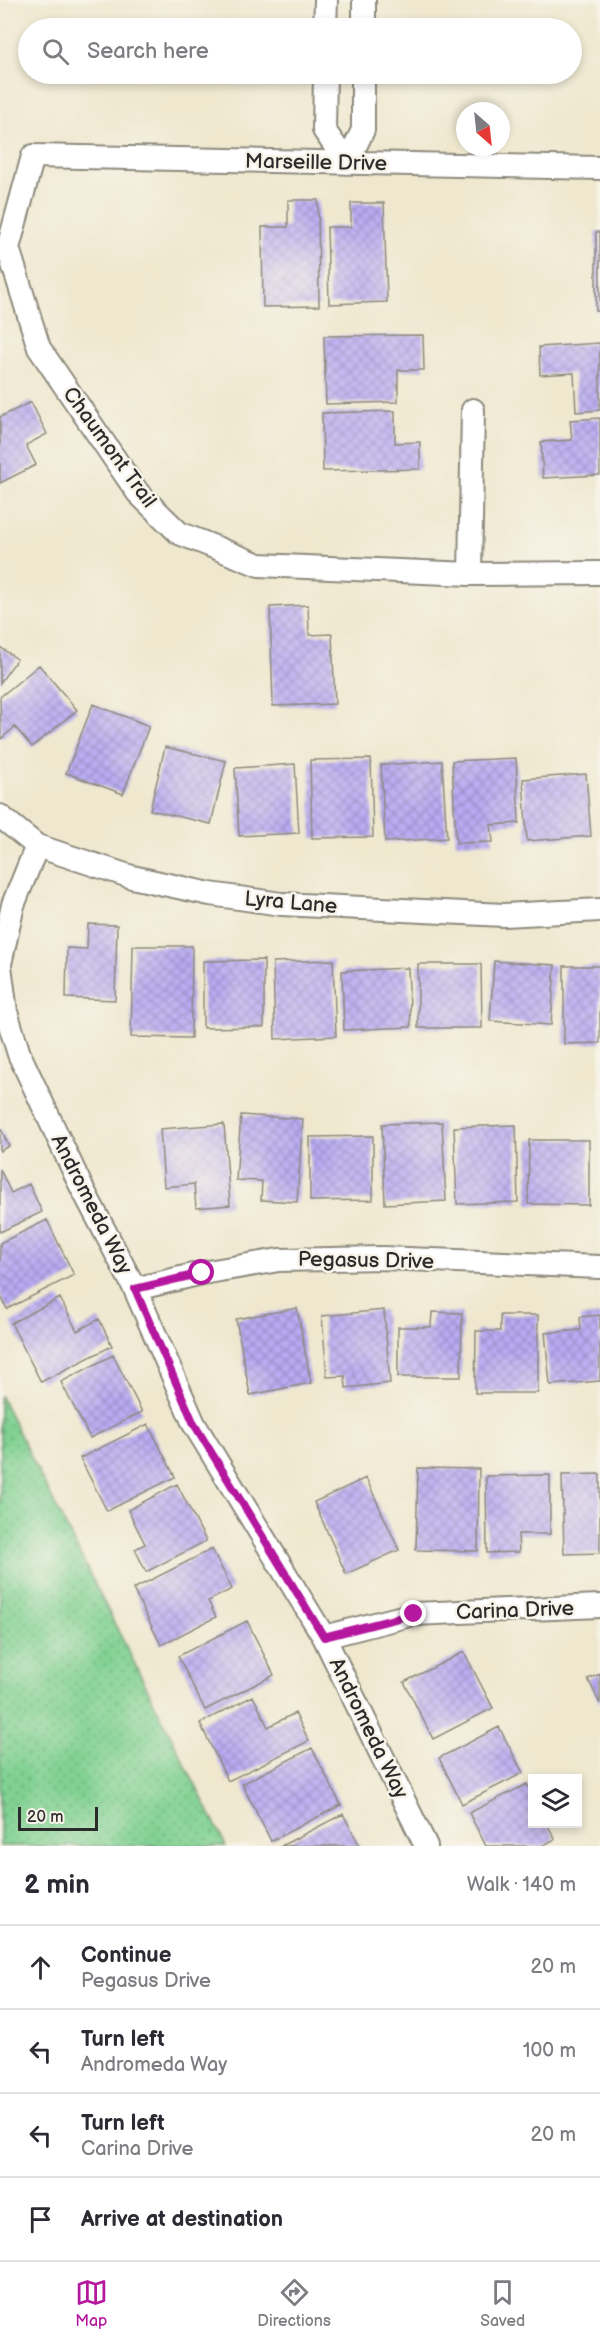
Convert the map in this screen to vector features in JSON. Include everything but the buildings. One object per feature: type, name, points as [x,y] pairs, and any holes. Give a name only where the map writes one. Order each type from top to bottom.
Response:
[{"type":"street","points":[[325,18],[326,0]]},
{"type":"street","points":[[364,0],[364,18]]},
{"type":"street","points":[[325,84],[324,130],[347,163],[363,130],[363,84]]},
{"type":"street","name":"Marseille Drive","points":[[33,156],[600,168]]},
{"type":"street","name":"Chaumont Trail","points":[[33,156],[8,248],[39,348],[138,493],[179,533],[259,565],[470,574],[600,573]]},
{"type":"street","points":[[470,574],[473,410]]},
{"type":"street","name":"Lyra Lane","points":[[0,816],[37,846],[132,877],[210,894],[281,904],[504,915],[600,910]]},
{"type":"street","name":"Andromeda Way","points":[[37,846],[13,905],[0,965],[6,1012],[19,1054],[80,1184],[135,1289],[194,1424],[324,1637],[426,1846]]},
{"type":"street","name":"Pegasus Drive","points":[[135,1289],[202,1273],[279,1260],[383,1258],[600,1267]]},
{"type":"street","name":"Carina Drive","points":[[324,1637],[414,1614],[600,1606]]},
{"type":"green space","points":[[0,1395],[226,1846],[0,1846]]},
{"type":"route","points":[[202,1273],[135,1289],[194,1424],[324,1637],[414,1614]]}]
